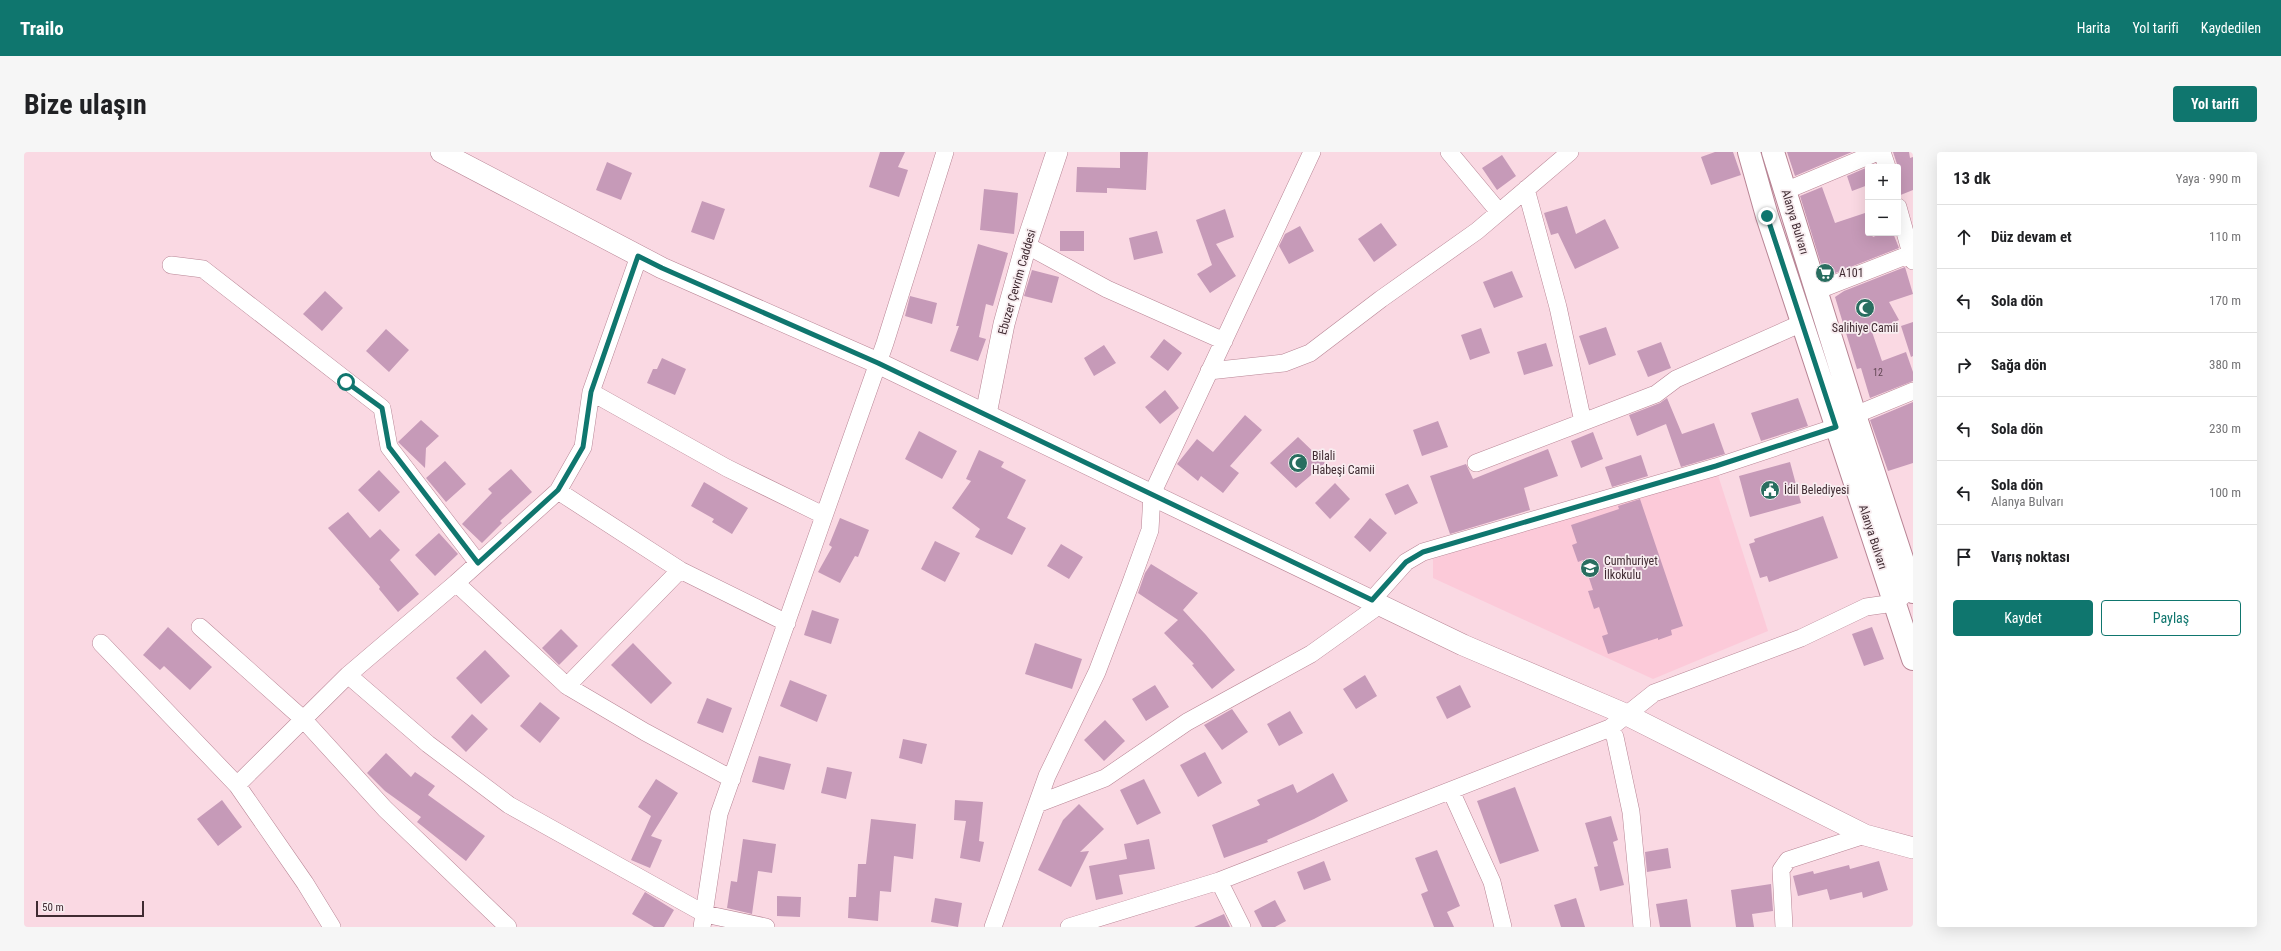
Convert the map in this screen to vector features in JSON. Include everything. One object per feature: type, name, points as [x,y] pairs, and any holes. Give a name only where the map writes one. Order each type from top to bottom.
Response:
[{"type":"main road","name":"Alanya Bulvarı","points":[[1749,152],[1767,216],[1836,427],[1909,595]]},
{"type":"main road","name":"Alanya Bulvarı","points":[[1773,152],[1855,415],[1909,595]]},
{"type":"main road","points":[[1909,595],[1913,659]]},
{"type":"street","points":[[441,152],[662,268],[878,363],[986,414],[1376,602],[1618,721],[1865,835],[1913,848]]},
{"type":"street","points":[[703,920],[719,814],[878,363],[945,152]]},
{"type":"street","name":"Ebuzer Çevrim Caddesi","points":[[986,414],[1004,324],[1026,245],[1057,152]]},
{"type":"street","points":[[1449,152],[1499,212]]},
{"type":"street","points":[[1210,371],[1284,363],[1310,353],[1499,212],[1570,152]]},
{"type":"street","points":[[1785,191],[1878,152]]},
{"type":"street","points":[[1882,152],[1886,164]]},
{"type":"street","points":[[993,927],[1047,776],[1097,672],[1130,586],[1150,530],[1152,494],[1224,341],[1308,154]]},
{"type":"street","points":[[1526,189],[1558,306],[1583,422]]},
{"type":"street","points":[[1816,291],[1912,255],[1901,218]]},
{"type":"street","points":[[1026,245],[1107,289],[1224,341]]},
{"type":"street","points":[[237,785],[348,675],[456,583],[558,490],[583,447],[591,392],[638,256]]},
{"type":"street","points":[[171,265],[204,269],[382,408],[389,447],[478,563]]},
{"type":"street","points":[[1476,463],[1656,394],[1676,378],[1802,323]]},
{"type":"street","points":[[1855,415],[1913,391]]},
{"type":"street","points":[[591,392],[727,468],[824,515]]},
{"type":"street","points":[[1037,804],[1105,778],[1187,722],[1311,654],[1376,602],[1406,562],[1423,552],[1708,469],[1836,427]]},
{"type":"street","points":[[558,490],[680,570],[787,624]]},
{"type":"street","points":[[567,686],[680,570]]},
{"type":"street","points":[[456,583],[567,686],[645,732],[732,779]]},
{"type":"street","points":[[1069,927],[1219,881],[1451,791],[1618,721],[1654,693],[1801,638],[1866,607],[1909,595]]},
{"type":"street","points":[[200,627],[303,720],[385,809],[508,927]]},
{"type":"street","points":[[100,643],[237,785],[305,883],[332,927]]},
{"type":"street","points":[[348,675],[428,744],[509,805],[703,920],[766,927]]},
{"type":"street","points":[[1618,721],[1615,737],[1631,812],[1642,927]]},
{"type":"street","points":[[1451,791],[1492,882],[1503,927]]},
{"type":"street","points":[[1784,927],[1782,870],[1788,860],[1865,835]]},
{"type":"street","points":[[1219,881],[1242,927]]},
{"type":"shaded area","name":"Cumhuriyet İlkokulu","points":[[1717,472],[1768,631],[1653,679],[1433,578],[1433,559]]},
{"type":"building","points":[[880,152],[905,152],[898,167],[908,170],[899,197],[869,187]]},
{"type":"building","points":[[1120,152],[1148,152],[1146,190],[1107,188],[1107,193],[1076,192],[1077,167],[1120,168]]},
{"type":"building","points":[[1715,152],[1733,152],[1741,175],[1711,185],[1701,157]]},
{"type":"building","points":[[1787,152],[1852,152],[1795,176]]},
{"type":"building","points":[[1893,152],[1909,152],[1910,158],[1913,157],[1913,190],[1901,195],[1901,164],[1897,164]]},
{"type":"building","points":[[1502,155],[1516,176],[1497,190],[1482,168]]},
{"type":"building","points":[[607,162],[632,173],[621,200],[596,190]]},
{"type":"building","points":[[1865,168],[1865,186],[1852,191],[1847,176]]},
{"type":"building","points":[[1822,187],[1835,223],[1865,213],[1865,236],[1894,236],[1899,248],[1825,277],[1800,196]]},
{"type":"building","points":[[984,189],[1018,193],[1014,234],[980,230]]},
{"type":"building","points":[[702,201],[725,209],[714,240],[691,232]]},
{"type":"building","points":[[1567,206],[1576,234],[1605,219],[1619,248],[1575,269],[1558,233],[1551,235],[1544,213]]},
{"type":"building","points":[[1225,209],[1234,237],[1216,244],[1236,276],[1210,293],[1197,274],[1212,265],[1196,220]]},
{"type":"building","points":[[1381,223],[1397,245],[1374,262],[1358,239]]},
{"type":"building","points":[[1300,226],[1314,251],[1289,264],[1279,246],[1285,234]]},
{"type":"building","points":[[1060,231],[1084,231],[1084,251],[1060,251]]},
{"type":"building","points":[[1157,231],[1163,253],[1134,260],[1129,238]]},
{"type":"building","points":[[978,244],[1008,253],[993,306],[986,304],[979,337],[986,339],[978,361],[950,351],[959,326],[956,326]]},
{"type":"building","points":[[1905,267],[1913,294],[1889,302],[1899,320],[1872,332],[1882,361],[1906,352],[1913,372],[1913,381],[1870,398],[1861,368],[1857,369],[1835,297],[1844,291]]},
{"type":"building","points":[[1032,270],[1059,277],[1052,303],[1024,296]]},
{"type":"building","points":[[1512,271],[1523,297],[1494,308],[1483,282]]},
{"type":"building","points":[[325,291],[343,308],[322,331],[303,314]]},
{"type":"building","points":[[910,296],[937,303],[932,324],[905,316]]},
{"type":"building","points":[[1913,322],[1913,356],[1911,357],[1901,326]]},
{"type":"building","points":[[1606,327],[1616,355],[1589,365],[1579,336]]},
{"type":"building","points":[[1481,328],[1490,353],[1470,360],[1461,335]]},
{"type":"building","points":[[386,329],[409,350],[389,372],[366,351]]},
{"type":"building","points":[[1164,339],[1182,353],[1168,371],[1150,357]]},
{"type":"building","points":[[1661,342],[1671,368],[1648,377],[1637,351]]},
{"type":"building","points":[[1546,343],[1553,366],[1524,375],[1517,352]]},
{"type":"building","points":[[1104,345],[1116,363],[1094,376],[1084,358]]},
{"type":"building","points":[[662,358],[686,369],[675,395],[647,383],[653,369],[657,369]]},
{"type":"building","points":[[1165,390],[1179,408],[1160,424],[1145,407]]},
{"type":"building","points":[[1667,398],[1682,434],[1714,423],[1725,454],[1681,467],[1666,424],[1637,436],[1629,415],[1660,403]]},
{"type":"building","points":[[1798,398],[1808,426],[1761,441],[1751,413]]},
{"type":"building","points":[[1913,402],[1913,463],[1888,471],[1870,420]]},
{"type":"building","points":[[1245,415],[1262,430],[1230,466],[1239,473],[1223,493],[1201,476],[1198,481],[1177,464],[1197,439],[1213,452]]},
{"type":"building","points":[[421,420],[439,436],[426,448],[425,468],[398,442]]},
{"type":"building","points":[[1438,421],[1448,447],[1422,456],[1413,430]]},
{"type":"building","points":[[919,431],[957,451],[942,479],[905,459]]},
{"type":"building","points":[[1593,432],[1603,459],[1581,468],[1571,441]]},
{"type":"building","name":"Bilali Habeşi Camii","points":[[1298,437],[1325,463],[1296,488],[1270,463]]},
{"type":"building","points":[[1548,449],[1558,476],[1524,488],[1530,510],[1450,534],[1430,476],[1466,464],[1473,479]]},
{"type":"building","points":[[979,450],[1004,462],[1001,467],[1026,480],[1007,518],[1026,528],[1012,555],[975,537],[980,529],[952,508],[971,481],[966,479]]},
{"type":"building","points":[[1641,455],[1648,476],[1612,487],[1605,467]]},
{"type":"building","points":[[445,461],[466,484],[446,502],[426,478]]},
{"type":"building","name":"İdil Belediyesi","points":[[1790,462],[1801,503],[1750,517],[1739,476]]},
{"type":"building","points":[[511,469],[532,492],[500,521],[502,523],[482,543],[462,524],[492,493],[488,489]]},
{"type":"building","points":[[379,470],[400,492],[379,512],[358,490]]},
{"type":"building","points":[[704,482],[748,508],[732,534],[712,522],[714,519],[691,506]]},
{"type":"building","points":[[1335,483],[1350,499],[1330,519],[1315,503]]},
{"type":"building","points":[[1408,484],[1418,503],[1395,515],[1385,494]]},
{"type":"building","points":[[1640,499],[1683,626],[1671,630],[1672,635],[1608,654],[1602,636],[1608,634],[1599,607],[1594,609],[1588,591],[1593,590],[1583,560],[1578,562],[1572,545],[1577,543],[1571,525],[1619,509],[1618,506]]},
{"type":"building","points":[[348,512],[370,538],[380,529],[400,550],[390,560],[419,594],[398,612],[379,589],[380,587],[328,528]]},
{"type":"building","points":[[1823,516],[1838,558],[1769,582],[1767,576],[1760,578],[1749,544],[1755,542],[1754,539]]},
{"type":"building","points":[[840,518],[869,530],[858,557],[855,556],[840,583],[818,572],[832,547],[829,545]]},
{"type":"building","points":[[1370,518],[1387,533],[1370,552],[1354,537]]},
{"type":"building","points":[[439,533],[458,554],[435,576],[415,555]]},
{"type":"building","points":[[935,541],[960,553],[945,582],[921,569]]},
{"type":"building","points":[[1061,544],[1083,557],[1069,579],[1047,566]]},
{"type":"building","points":[[1151,564],[1198,593],[1183,610],[1235,670],[1212,689],[1192,665],[1194,664],[1164,633],[1178,620],[1138,593],[1145,573]]},
{"type":"building","points":[[812,610],[839,619],[831,644],[804,635]]},
{"type":"building","points":[[168,627],[212,667],[190,690],[164,666],[160,670],[143,655]]},
{"type":"building","points":[[1872,627],[1884,659],[1864,666],[1852,634]]},
{"type":"building","points":[[561,629],[578,646],[559,665],[542,648]]},
{"type":"building","points":[[633,643],[672,683],[651,704],[611,665]]},
{"type":"building","points":[[1035,643],[1082,659],[1072,689],[1025,674]]},
{"type":"building","points":[[485,650],[510,676],[481,704],[456,678]]},
{"type":"building","points":[[1365,675],[1377,696],[1356,709],[1343,689]]},
{"type":"building","points":[[790,680],[827,695],[817,722],[780,706]]},
{"type":"building","points":[[1155,685],[1169,707],[1146,721],[1132,699]]},
{"type":"building","points":[[1460,685],[1471,707],[1447,719],[1436,697]]},
{"type":"building","points":[[707,698],[732,708],[723,733],[697,723]]},
{"type":"building","points":[[540,702],[560,718],[540,743],[520,726]]},
{"type":"building","points":[[1232,709],[1248,732],[1222,750],[1204,725]]},
{"type":"building","points":[[1290,711],[1303,733],[1279,746],[1267,724]]},
{"type":"building","points":[[472,714],[488,729],[466,752],[451,737]]},
{"type":"building","points":[[1105,720],[1125,741],[1104,761],[1084,740]]},
{"type":"building","points":[[903,739],[927,744],[922,764],[899,758]]},
{"type":"building","points":[[1205,752],[1222,783],[1198,797],[1180,765]]},
{"type":"building","points":[[386,753],[411,777],[415,772],[435,786],[428,795],[485,836],[466,861],[417,822],[421,817],[385,791],[367,773]]},
{"type":"building","points":[[759,756],[791,764],[784,790],[752,782]]},
{"type":"building","points":[[827,767],[852,772],[846,799],[821,793]]},
{"type":"building","points":[[1333,773],[1348,801],[1314,819],[1267,840],[1268,842],[1224,858],[1212,825],[1260,805],[1257,800],[1293,784],[1297,793]]},
{"type":"building","points":[[656,779],[678,793],[651,836],[662,840],[650,868],[631,860],[651,816],[638,807]]},
{"type":"building","points":[[1144,779],[1161,813],[1137,825],[1120,790]]},
{"type":"building","points":[[1515,787],[1539,851],[1500,864],[1477,801]]},
{"type":"building","points":[[222,800],[242,827],[218,846],[197,819]]},
{"type":"building","points":[[955,800],[983,802],[979,841],[984,842],[980,862],[960,858],[966,821],[954,820]]},
{"type":"building","points":[[1079,804],[1104,829],[1080,852],[1089,851],[1071,887],[1038,870],[1063,820]]},
{"type":"building","points":[[1611,816],[1618,840],[1613,842],[1624,885],[1600,891],[1594,867],[1598,866],[1585,823]]},
{"type":"building","points":[[871,819],[916,824],[913,859],[894,856],[891,892],[880,891],[878,921],[848,918],[849,897],[856,897],[858,864],[866,864]]},
{"type":"building","points":[[743,839],[776,844],[772,873],[758,871],[752,914],[727,908],[731,881],[737,882]]},
{"type":"building","points":[[1149,839],[1155,869],[1119,875],[1123,894],[1096,900],[1089,866],[1127,859],[1124,844]]},
{"type":"building","points":[[1668,848],[1671,868],[1647,872],[1645,852]]},
{"type":"building","points":[[1437,850],[1460,906],[1447,912],[1454,927],[1434,927],[1421,894],[1428,891],[1415,858]]},
{"type":"building","points":[[1324,861],[1331,880],[1304,890],[1297,872]]},
{"type":"building","points":[[1879,861],[1888,890],[1863,898],[1862,892],[1830,900],[1827,889],[1798,896],[1793,876],[1813,871],[1814,874],[1849,865],[1850,869]]},
{"type":"building","points":[[1771,884],[1773,911],[1752,914],[1754,927],[1736,927],[1731,890]]},
{"type":"building","points":[[645,892],[674,910],[664,927],[654,927],[632,914]]},
{"type":"building","points":[[777,896],[801,897],[800,917],[777,916]]},
{"type":"building","points":[[935,898],[962,903],[958,927],[931,922]]},
{"type":"building","points":[[1576,898],[1585,927],[1561,927],[1554,905]]},
{"type":"building","points":[[1687,899],[1691,927],[1660,927],[1656,904]]},
{"type":"building","points":[[1275,900],[1286,921],[1275,927],[1262,927],[1254,911]]},
{"type":"building","points":[[1224,914],[1230,927],[1194,927]]},
{"type":"place","name":"A101","points":[[1825,273]]},
{"type":"place","name":"Salihiye Camii","points":[[1865,308]]},
{"type":"place","name":"Bilali Habeşi Camii","points":[[1298,463]]},
{"type":"place","name":"İdil Belediyesi","points":[[1770,490]]},
{"type":"place","name":"Cumhuriyet İlkokulu","points":[[1590,568]]},
{"type":"route","points":[[346,382],[382,408],[389,447],[478,563],[558,490],[583,447],[591,392],[638,256],[878,363],[1372,600],[1406,562],[1423,552],[1716,466],[1836,427],[1767,216]]}]
